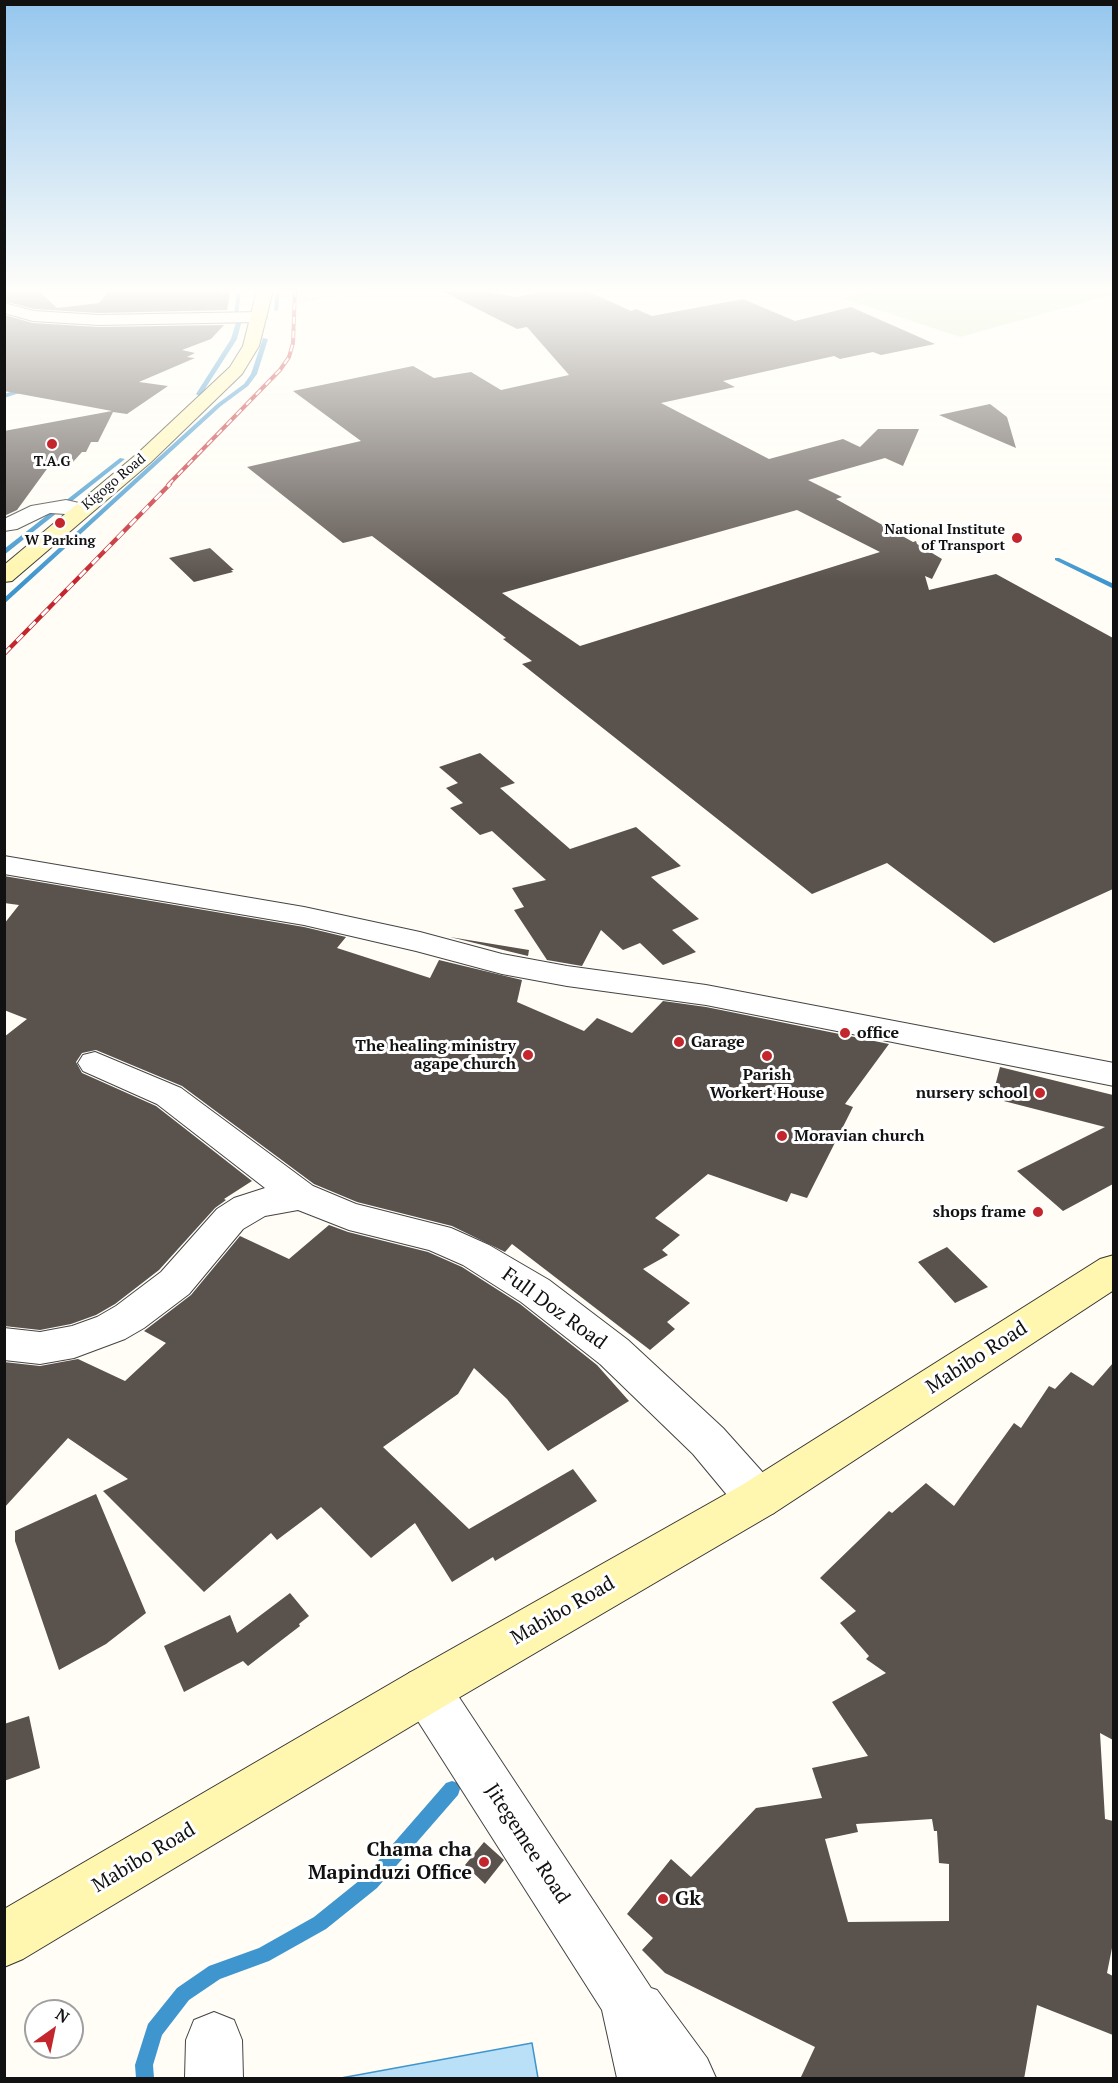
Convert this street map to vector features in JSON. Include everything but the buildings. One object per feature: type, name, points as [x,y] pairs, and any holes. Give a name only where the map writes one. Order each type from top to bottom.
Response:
[{"type":"main road","name":"Kigogo Road","points":[[4,576],[144,458],[218,387]]},
{"type":"main road","name":"Mabibo Road","points":[[4,1940],[426,1690],[758,1499],[1113,1270]]},
{"type":"street","points":[[4,525],[10,525],[38,510],[49,507],[66,506],[66,509],[81,509]]},
{"type":"street","points":[[4,865],[304,916],[502,964],[567,976],[706,995],[1113,1075]]},
{"type":"street","name":"Full Doz Road","points":[[95,1062],[169,1096],[300,1196],[378,1225],[409,1229],[438,1238],[476,1255],[535,1291],[622,1360],[708,1441],[758,1499]]},
{"type":"street","points":[[4,1344],[40,1348],[74,1342],[111,1328],[130,1317],[175,1282],[230,1219],[260,1203],[300,1196]]},
{"type":"street","name":"Jitegemee Road","points":[[426,1690],[628,1999],[687,2079]]},
{"type":"street","name":"Jitegemee Road","points":[[628,1999],[646,2079]]},
{"type":"water","points":[[532,2043],[538,2078],[341,2078]]},
{"type":"waterway","points":[[199,394],[203,387]]},
{"type":"waterway","points":[[4,602],[219,405],[243,387]]},
{"type":"waterway","points":[[4,396],[30,388]]},
{"type":"waterway","points":[[4,553],[122,459]]},
{"type":"waterway","points":[[1057,559],[1114,587]]},
{"type":"waterway","points":[[145,2078],[144,2065],[154,2030],[183,1994],[215,1972],[263,1955],[320,1923],[371,1882],[452,1789]]},
{"type":"railway","points":[[168,485],[263,387]]},
{"type":"railway","points":[[4,654],[170,484]]},
{"type":"place","name":"T.A.G","points":[[52,444]]},
{"type":"place","name":"W Parking","points":[[60,523]]},
{"type":"place","name":"National Institute of Transport","points":[[1017,538]]},
{"type":"place","name":"office","points":[[845,1033]]},
{"type":"place","name":"Garage","points":[[679,1042]]},
{"type":"place","name":"The healing ministry agape church","points":[[528,1055]]},
{"type":"place","name":"Parish Workert House","points":[[767,1056]]},
{"type":"place","name":"nursery school","points":[[1040,1093]]},
{"type":"place","name":"Moravian church","points":[[782,1136]]},
{"type":"place","name":"shops frame","points":[[1038,1212]]},
{"type":"place","name":"Chama cha Mapinduzi Office","points":[[484,1862]]},
{"type":"place","name":"Gk","points":[[663,1899]]}]
